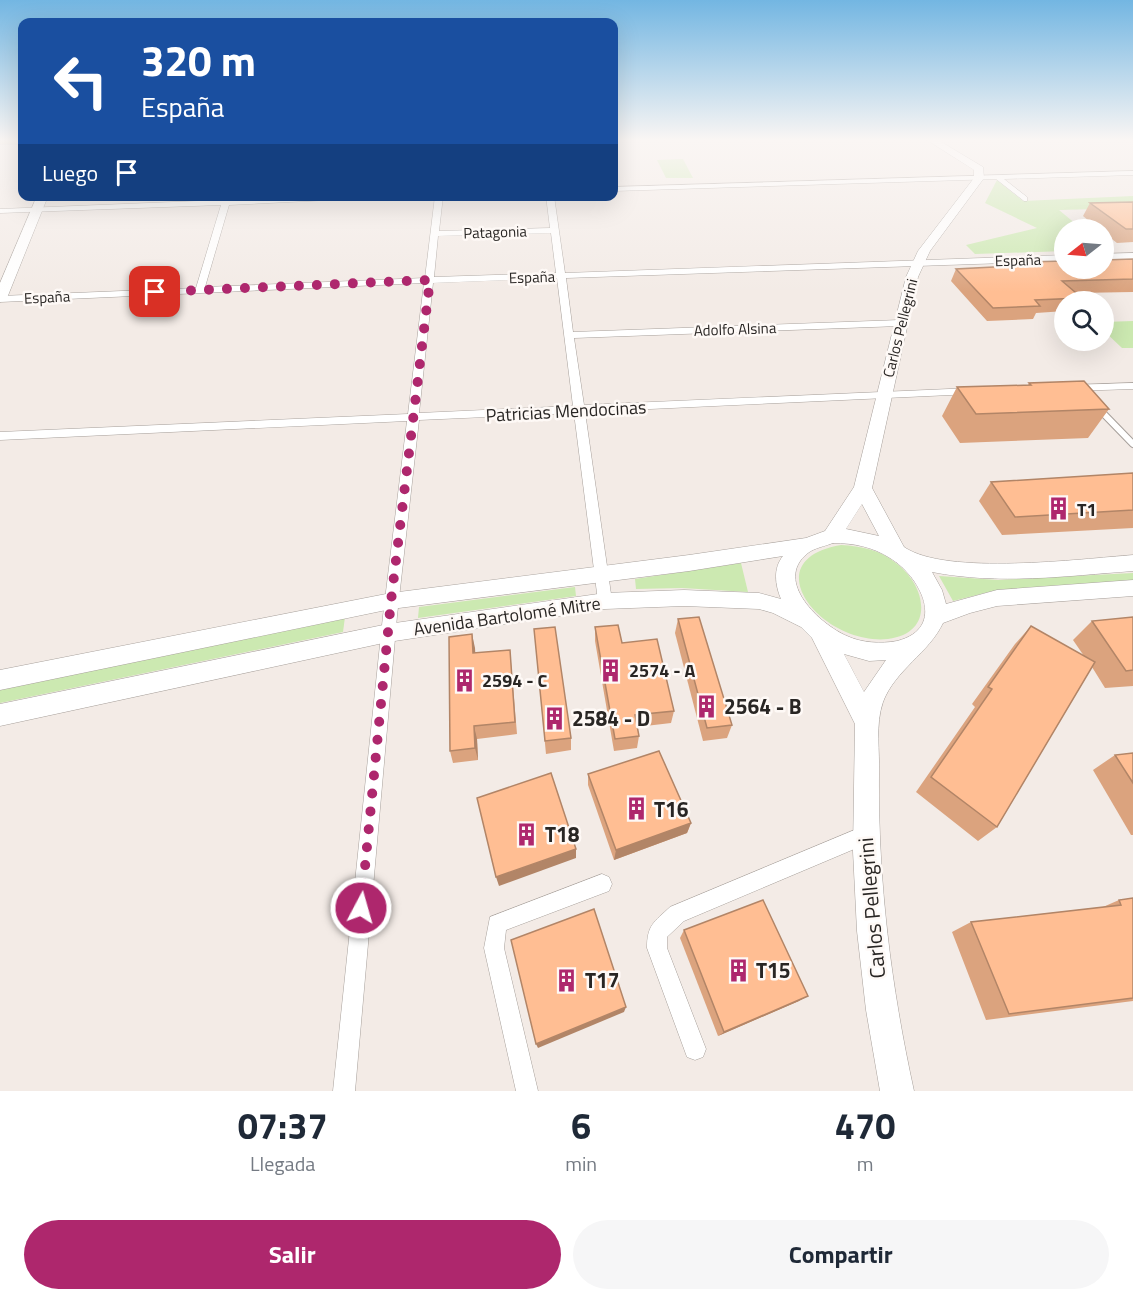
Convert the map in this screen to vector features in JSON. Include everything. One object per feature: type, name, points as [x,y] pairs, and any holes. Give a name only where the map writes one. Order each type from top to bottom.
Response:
[{"type":"street","name":"Carlos Pellegrini","points":[[832,536],[863,488],[912,277],[918,263],[971,191]]},
{"type":"street","points":[[1014,191],[1024,199]]},
{"type":"street","points":[[0,299],[40,201]]},
{"type":"street","points":[[0,211],[208,201]]},
{"type":"street","points":[[200,290],[227,201]]},
{"type":"street","points":[[344,1091],[391,601],[415,417],[438,201]]},
{"type":"street","points":[[551,201],[605,602]]},
{"type":"street","name":"Patagonia","points":[[435,234],[555,230]]},
{"type":"street","points":[[1114,257],[1133,256]]},
{"type":"street","name":"España","points":[[0,299],[430,280],[1054,258]]},
{"type":"street","name":"Adolfo Alsina","points":[[569,335],[900,323]]},
{"type":"street","points":[[1056,388],[1083,392],[1133,386]]},
{"type":"street","name":"Patricias Mendocinas","points":[[0,436],[987,391]]},
{"type":"street","points":[[863,488],[901,555],[944,568],[988,571],[1133,563]]},
{"type":"street","points":[[832,536],[860,537],[879,543],[901,555],[919,570],[930,585],[936,601],[936,617],[928,634],[912,646],[891,652],[868,652],[843,645],[821,633],[803,619],[794,606],[785,581],[786,567],[793,554],[804,545],[832,536]]},
{"type":"street","name":"Avenida Bartolomé Mitre","points":[[0,680],[391,601],[601,575],[804,545]]},
{"type":"street","points":[[936,617],[967,605],[997,598],[1133,588]]},
{"type":"street","name":"Avenida Bartolomé Mitre","points":[[0,715],[388,633],[605,602],[684,598],[759,601],[778,606],[803,619]]},
{"type":"street","name":"Carlos Pellegrini","points":[[821,633],[867,723]]},
{"type":"street","name":"Carlos Pellegrini","points":[[897,1091],[873,963],[864,835],[867,723],[871,704],[882,681],[912,646]]},
{"type":"street","points":[[695,1049],[657,948],[657,933],[677,914],[864,835]]},
{"type":"street","points":[[527,1091],[494,948],[497,924],[602,884]]},
{"type":"lane","points":[[1095,404],[1133,444]]},
{"type":"green space","points":[[991,191],[1011,191],[1023,201],[1133,196],[1133,208],[1059,210],[1070,219],[1054,219],[1054,251],[975,254],[966,245],[1037,228],[985,203]]},
{"type":"green space","points":[[1133,321],[1133,348],[1122,348],[1114,340],[1114,322]]},
{"type":"green space","points":[[841,545],[877,552],[906,572],[914,583],[921,607],[920,618],[914,628],[903,635],[888,639],[863,638],[840,629],[821,616],[806,600],[799,583],[802,567],[815,554]]},
{"type":"green space","points":[[741,563],[748,592],[682,588],[636,589],[635,579]]},
{"type":"green space","points":[[1133,573],[1133,581],[993,591],[953,601],[939,576],[998,580]]},
{"type":"green space","points":[[575,587],[576,596],[418,618],[419,607]]},
{"type":"green space","points":[[345,617],[343,632],[0,703],[0,690]]},
{"type":"building","points":[[1133,202],[1133,229],[1126,229],[1090,203]]},
{"type":"building","points":[[1133,259],[1133,279],[1062,281],[1074,291],[1054,291],[1054,299],[1035,300],[1040,306],[993,308],[956,269],[1030,265],[1026,262],[1054,261],[1054,279],[1114,279],[1114,260]]},
{"type":"building","points":[[1084,381],[1109,409],[976,414],[957,387],[1031,385],[1029,383]]},
{"type":"building","points":[[1133,473],[1133,510],[1015,517],[991,482]]},
{"type":"building","points":[[699,617],[732,725],[707,728],[678,619]]},
{"type":"building","points":[[1133,617],[1133,670],[1126,671],[1092,621]]},
{"type":"building","points":[[618,625],[622,643],[657,639],[674,711],[635,715],[639,736],[615,739],[595,627]]},
{"type":"building","points":[[1031,626],[1095,662],[997,827],[931,777],[992,689],[988,687]]},
{"type":"building","name":"2584 - D","points":[[555,627],[571,738],[545,741],[534,629]]},
{"type":"building","points":[[472,634],[473,653],[510,650],[515,722],[474,726],[475,748],[450,751],[449,637]]},
{"type":"building","name":"T16","points":[[659,751],[691,823],[616,850],[588,774]]},
{"type":"building","points":[[1133,753],[1133,783],[1115,755]]},
{"type":"building","name":"T18","points":[[551,773],[576,849],[496,877],[477,798]]},
{"type":"building","points":[[1133,898],[1133,998],[1009,1014],[971,922],[1121,905],[1119,900]]},
{"type":"building","name":"T15","points":[[763,900],[808,996],[724,1032],[684,930]]},
{"type":"building","name":"T17","points":[[594,909],[626,1007],[536,1044],[511,940]]},
{"type":"place","name":"T1","points":[[1059,509]]},
{"type":"place","name":"2574 - A","points":[[611,670]]},
{"type":"place","name":"2594 - C","points":[[464,680]]},
{"type":"place","name":"2564 - B","points":[[706,706]]},
{"type":"place","name":"2584 - D","points":[[554,718]]},
{"type":"place","name":"T16","points":[[636,809]]},
{"type":"place","name":"T18","points":[[527,834]]},
{"type":"place","name":"T15","points":[[738,970]]},
{"type":"place","name":"T17","points":[[567,980]]},
{"type":"route","points":[[155,292],[430,280],[391,601],[361,908]]}]
